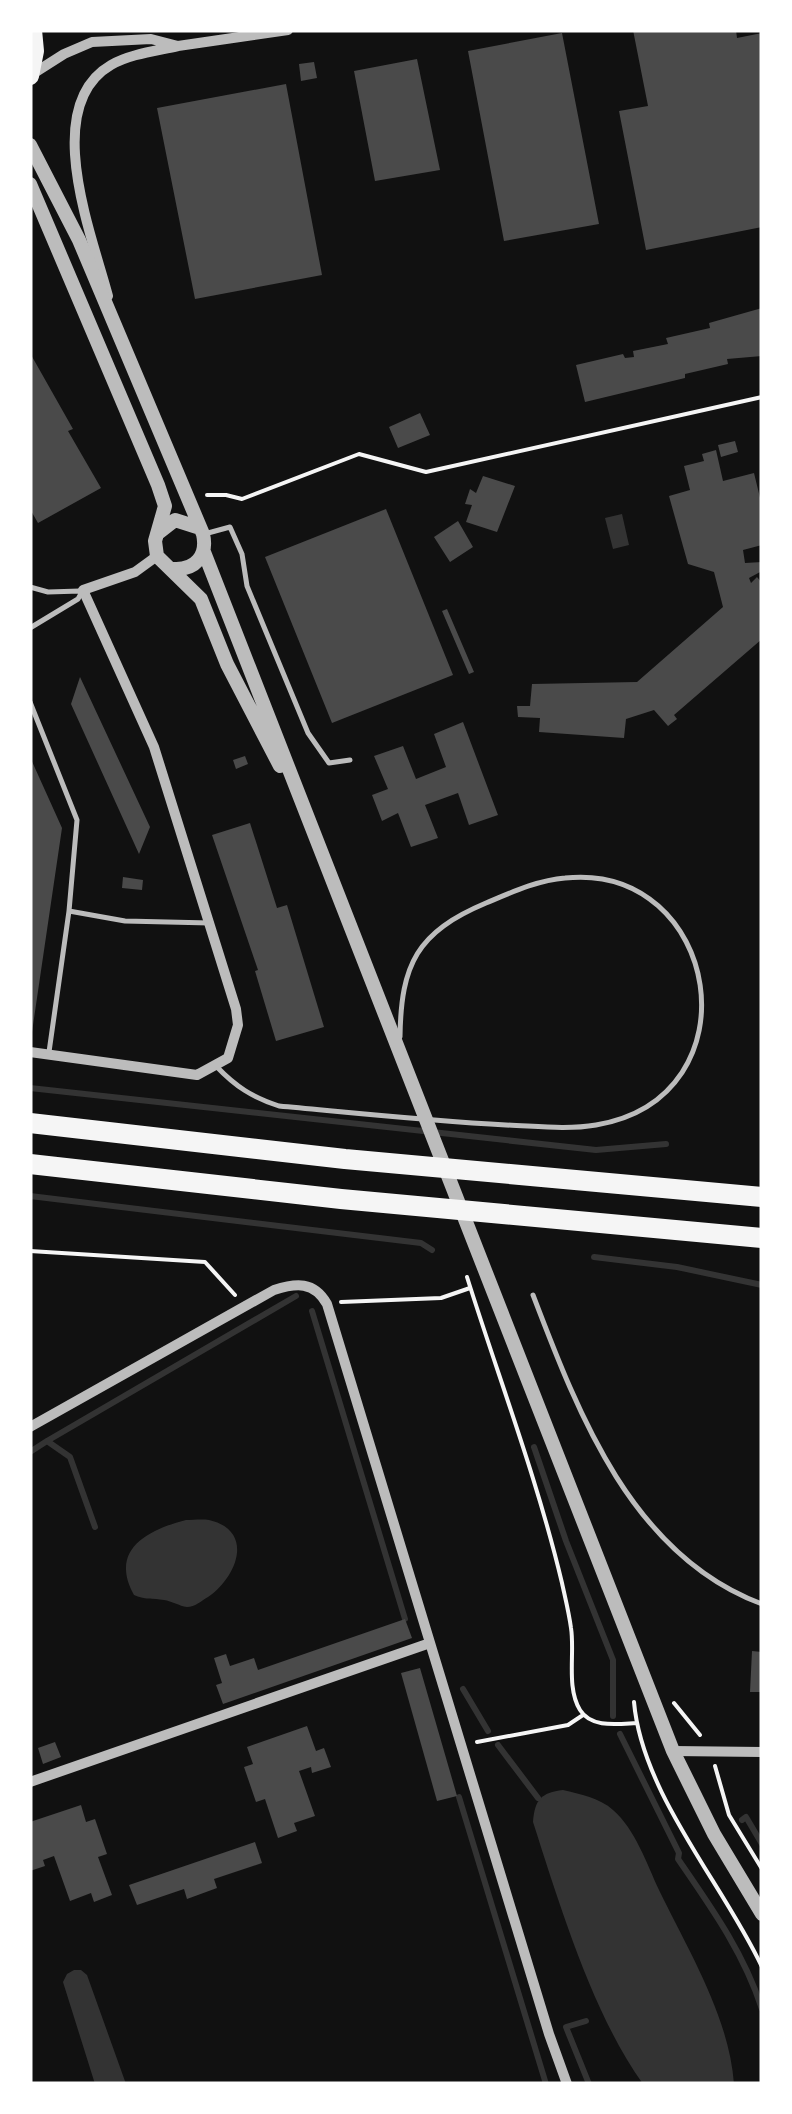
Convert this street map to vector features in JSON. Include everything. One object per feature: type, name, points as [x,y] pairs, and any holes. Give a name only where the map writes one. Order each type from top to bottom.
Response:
[{"type":"highway","points":[[30,1123],[401,1164],[762,1197]]},
{"type":"highway","points":[[30,1164],[360,1201],[762,1238]]},
{"type":"main road","points":[[30,76],[35,51],[33,30]]},
{"type":"street","points":[[116,326],[82,192],[73,123],[83,93],[100,72],[124,59],[178,46],[288,30]]},
{"type":"street","points":[[30,76],[92,42],[151,40],[178,46]]},
{"type":"street","points":[[30,146],[79,240],[200,530],[204,552],[298,797],[673,1750],[714,1834],[762,1914]]},
{"type":"street","points":[[30,184],[158,484],[165,506],[157,534],[158,556],[200,599],[227,664],[298,797]]},
{"type":"street","points":[[157,534],[175,520],[191,522],[200,530]]},
{"type":"street","points":[[174,569],[189,568],[204,552]]},
{"type":"street","points":[[30,1052],[197,1075],[228,1058],[238,1026],[154,747],[83,590],[135,572],[158,556]]},
{"type":"street","points":[[30,1426],[292,1284],[307,1285],[320,1292],[567,2084]]},
{"type":"street","points":[[30,1782],[430,1642]]},
{"type":"street","points":[[673,1750],[762,1752]]},
{"type":"lane","points":[[200,530],[230,527],[242,554],[247,586],[308,734],[329,762],[350,760]]},
{"type":"lane","points":[[30,586],[48,592],[83,590],[78,600],[30,628]]},
{"type":"lane","points":[[30,702],[77,820],[69,911],[48,1054]]},
{"type":"lane","points":[[216,1066],[236,1087],[279,1106],[458,1122],[594,1125],[616,1120],[657,1099],[686,1068],[695,1050],[704,1008],[698,968],[672,921],[636,893],[599,880],[549,880],[466,912],[430,935],[418,950],[404,982],[400,1055]]},
{"type":"lane","points":[[69,911],[125,921],[210,923]]},
{"type":"lane","points":[[533,1295],[602,1455],[634,1504],[670,1544],[712,1577],[762,1604]]},
{"type":"path","points":[[196,498],[214,494],[242,500],[358,454],[426,472],[762,397]]},
{"type":"path","points":[[30,1251],[205,1262],[246,1306]]},
{"type":"path","points":[[465,1273],[526,1449],[547,1526],[571,1627],[573,1689],[583,1715],[591,1721],[612,1725],[636,1724],[664,1793],[762,1968]]},
{"type":"path","points":[[326,1304],[441,1298],[470,1288]]},
{"type":"path","points":[[668,1695],[701,1735],[720,1777],[729,1815],[762,1870]]},
{"type":"path","points":[[463,1746],[568,1726],[583,1715]]},
{"type":"shaded area","points":[[622,514],[629,545],[613,549],[605,518]]},
{"type":"shaded area","points":[[186,1520],[209,1520],[233,1534],[237,1556],[227,1578],[208,1597],[190,1607],[134,1595],[127,1579],[129,1554],[146,1536]]},
{"type":"shaded area","points":[[563,1790],[608,1806],[634,1837],[716,2009],[734,2084],[643,2084],[625,2056],[579,1958],[533,1822],[540,1799]]},
{"type":"shaded area","points":[[74,1970],[87,1975],[126,2084],[95,2084],[63,1982]]},
{"type":"building","points":[[633,30],[736,30],[737,38],[762,33],[762,227],[646,250],[619,111],[648,106]]},
{"type":"building","points":[[562,33],[599,224],[504,241],[468,51]]},
{"type":"building","points":[[417,59],[440,170],[375,181],[354,71]]},
{"type":"building","points":[[314,62],[317,78],[301,81],[299,64]]},
{"type":"building","points":[[286,84],[322,275],[195,299],[157,108]]},
{"type":"building","points":[[762,308],[762,356],[727,359],[728,364],[685,374],[685,378],[585,402],[576,365],[623,354],[625,358],[634,357],[633,351],[668,344],[666,338],[710,328],[709,323]]},
{"type":"building","points":[[30,353],[101,488],[38,523],[30,509]]},
{"type":"building","points":[[420,413],[430,435],[398,448],[389,427]]},
{"type":"building","points":[[735,441],[738,452],[721,457],[718,445]]},
{"type":"building","points":[[716,450],[723,481],[754,473],[762,506],[762,545],[743,550],[745,563],[762,562],[762,571],[749,578],[751,583],[757,577],[762,583],[762,639],[674,715],[677,719],[668,726],[654,710],[626,719],[624,738],[539,732],[540,718],[518,717],[517,706],[530,706],[532,684],[637,682],[723,607],[714,572],[688,564],[669,496],[690,490],[684,466],[704,461],[702,454]]},
{"type":"building","points":[[483,476],[515,486],[497,532],[466,522],[472,505],[465,504],[470,489],[476,493]]},
{"type":"building","points":[[386,509],[453,675],[332,723],[265,557]]},
{"type":"building","points":[[458,521],[473,547],[450,562],[434,537]]},
{"type":"building","points":[[447,609],[474,672],[469,674],[442,611]]},
{"type":"building","points":[[80,677],[150,827],[139,854],[71,704]]},
{"type":"building","points":[[463,722],[498,815],[469,825],[458,793],[425,805],[438,838],[411,847],[398,813],[382,821],[372,795],[388,789],[374,756],[403,746],[416,779],[446,767],[434,734]]},
{"type":"building","points":[[245,756],[248,764],[236,769],[233,760]]},
{"type":"building","points":[[30,757],[62,828],[32,1032],[30,1032]]},
{"type":"building","points":[[250,823],[277,908],[287,905],[324,1027],[276,1041],[255,971],[258,970],[212,835]]},
{"type":"building","points":[[123,877],[143,880],[142,890],[122,888]]},
{"type":"building","points":[[405,1619],[412,1638],[223,1704],[216,1685],[222,1683],[214,1658],[226,1654],[230,1666],[254,1658],[258,1670]]},
{"type":"building","points":[[752,1651],[762,1652],[762,1692],[750,1692]]},
{"type":"building","points":[[420,1668],[457,1796],[437,1801],[401,1673]]},
{"type":"building","points":[[307,1726],[316,1751],[324,1748],[331,1767],[312,1773],[311,1767],[299,1771],[315,1816],[294,1823],[297,1831],[278,1838],[265,1799],[256,1802],[244,1767],[253,1764],[247,1747]]},
{"type":"building","points":[[55,1742],[61,1757],[43,1764],[38,1748]]},
{"type":"building","points":[[81,1805],[86,1822],[95,1819],[107,1854],[98,1857],[112,1895],[94,1902],[91,1893],[70,1901],[54,1856],[43,1860],[45,1866],[30,1871],[30,1822]]},
{"type":"building","points":[[255,1842],[262,1863],[214,1879],[217,1888],[187,1899],[184,1889],[137,1905],[129,1885]]},
{"type":"waterway","points":[[30,1088],[596,1150],[666,1144]]},
{"type":"waterway","points":[[30,1196],[421,1243],[432,1250]]},
{"type":"waterway","points":[[594,1257],[677,1267],[762,1285]]},
{"type":"waterway","points":[[95,1527],[70,1457],[47,1441],[296,1296]]},
{"type":"waterway","points":[[312,1311],[405,1619]]},
{"type":"waterway","points":[[30,1452],[47,1441]]},
{"type":"waterway","points":[[534,1447],[613,1660],[613,1716]]},
{"type":"waterway","points":[[463,1689],[488,1731]]},
{"type":"waterway","points":[[620,1734],[679,1853],[678,1859],[736,1950],[762,2009]]},
{"type":"waterway","points":[[498,1745],[538,1798]]},
{"type":"waterway","points":[[459,1797],[546,2084]]},
{"type":"waterway","points":[[742,1820],[746,1817],[762,1844]]},
{"type":"waterway","points":[[586,2021],[566,2027],[589,2084]]}]
